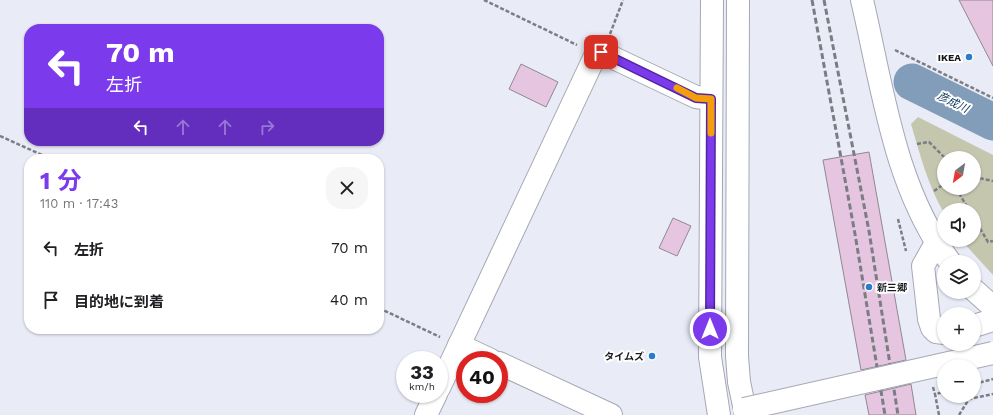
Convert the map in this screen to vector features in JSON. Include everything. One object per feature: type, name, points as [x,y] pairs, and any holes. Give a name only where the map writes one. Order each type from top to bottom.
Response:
[{"type":"street","points":[[738,0],[737,356],[745,412],[993,353]]},
{"type":"street","points":[[862,0],[894,142],[908,186],[922,220],[945,255]]},
{"type":"street","points":[[707,5],[711,99],[710,357],[719,415]]},
{"type":"street","points":[[448,369],[598,53],[696,98],[711,99]]},
{"type":"street","points":[[936,243],[923,266],[932,328],[937,332]]},
{"type":"street","points":[[981,296],[993,307]]},
{"type":"street","points":[[981,324],[993,320]]},
{"type":"street","points":[[459,345],[472,351]]},
{"type":"street","points":[[508,368],[610,415]]},
{"type":"street","points":[[426,415],[432,403]]},
{"type":"path","points":[[484,0],[598,53],[624,0]]},
{"type":"path","points":[[890,48],[993,98]]},
{"type":"path","points":[[0,136],[40,154]]},
{"type":"path","points":[[912,145],[929,142],[938,151]]},
{"type":"path","points":[[981,178],[993,181]]},
{"type":"path","points":[[929,194],[937,189]]},
{"type":"path","points":[[981,230],[988,242],[993,242]]},
{"type":"path","points":[[384,310],[459,345]]},
{"type":"path","points":[[981,382],[993,379]]},
{"type":"path","points":[[937,394],[935,394],[939,415]]},
{"type":"path","points":[[959,415],[969,399],[993,394]]},
{"type":"green space","points":[[918,117],[993,155],[993,275],[981,262],[981,255],[975,255],[967,247],[981,247],[981,203],[939,203],[921,158],[911,124]]},
{"type":"building","points":[[959,0],[993,0],[993,66]]},
{"type":"building","points":[[521,64],[558,82],[546,107],[509,89]]},
{"type":"building","name":"新三郷","points":[[869,152],[906,360],[861,370],[823,160]]},
{"type":"building","points":[[673,218],[691,226],[677,256],[659,248]]},
{"type":"building","points":[[911,384],[916,415],[869,415],[865,395]]},
{"type":"waterway","name":"彦成川","points":[[912,82],[993,122]]},
{"type":"railway","points":[[812,0],[855,234],[885,415]]},
{"type":"railway","points":[[824,0],[869,231],[898,415]]},
{"type":"slow traffic","points":[[677,88],[696,98],[711,99],[711,133]]},
{"type":"place","name":"IKEA","points":[[969,57]]},
{"type":"place","name":"新三郷","points":[[869,287]]},
{"type":"place","name":"タイムズ","points":[[652,356]]},
{"type":"route","points":[[601,52],[696,98],[711,99],[710,329]]}]
